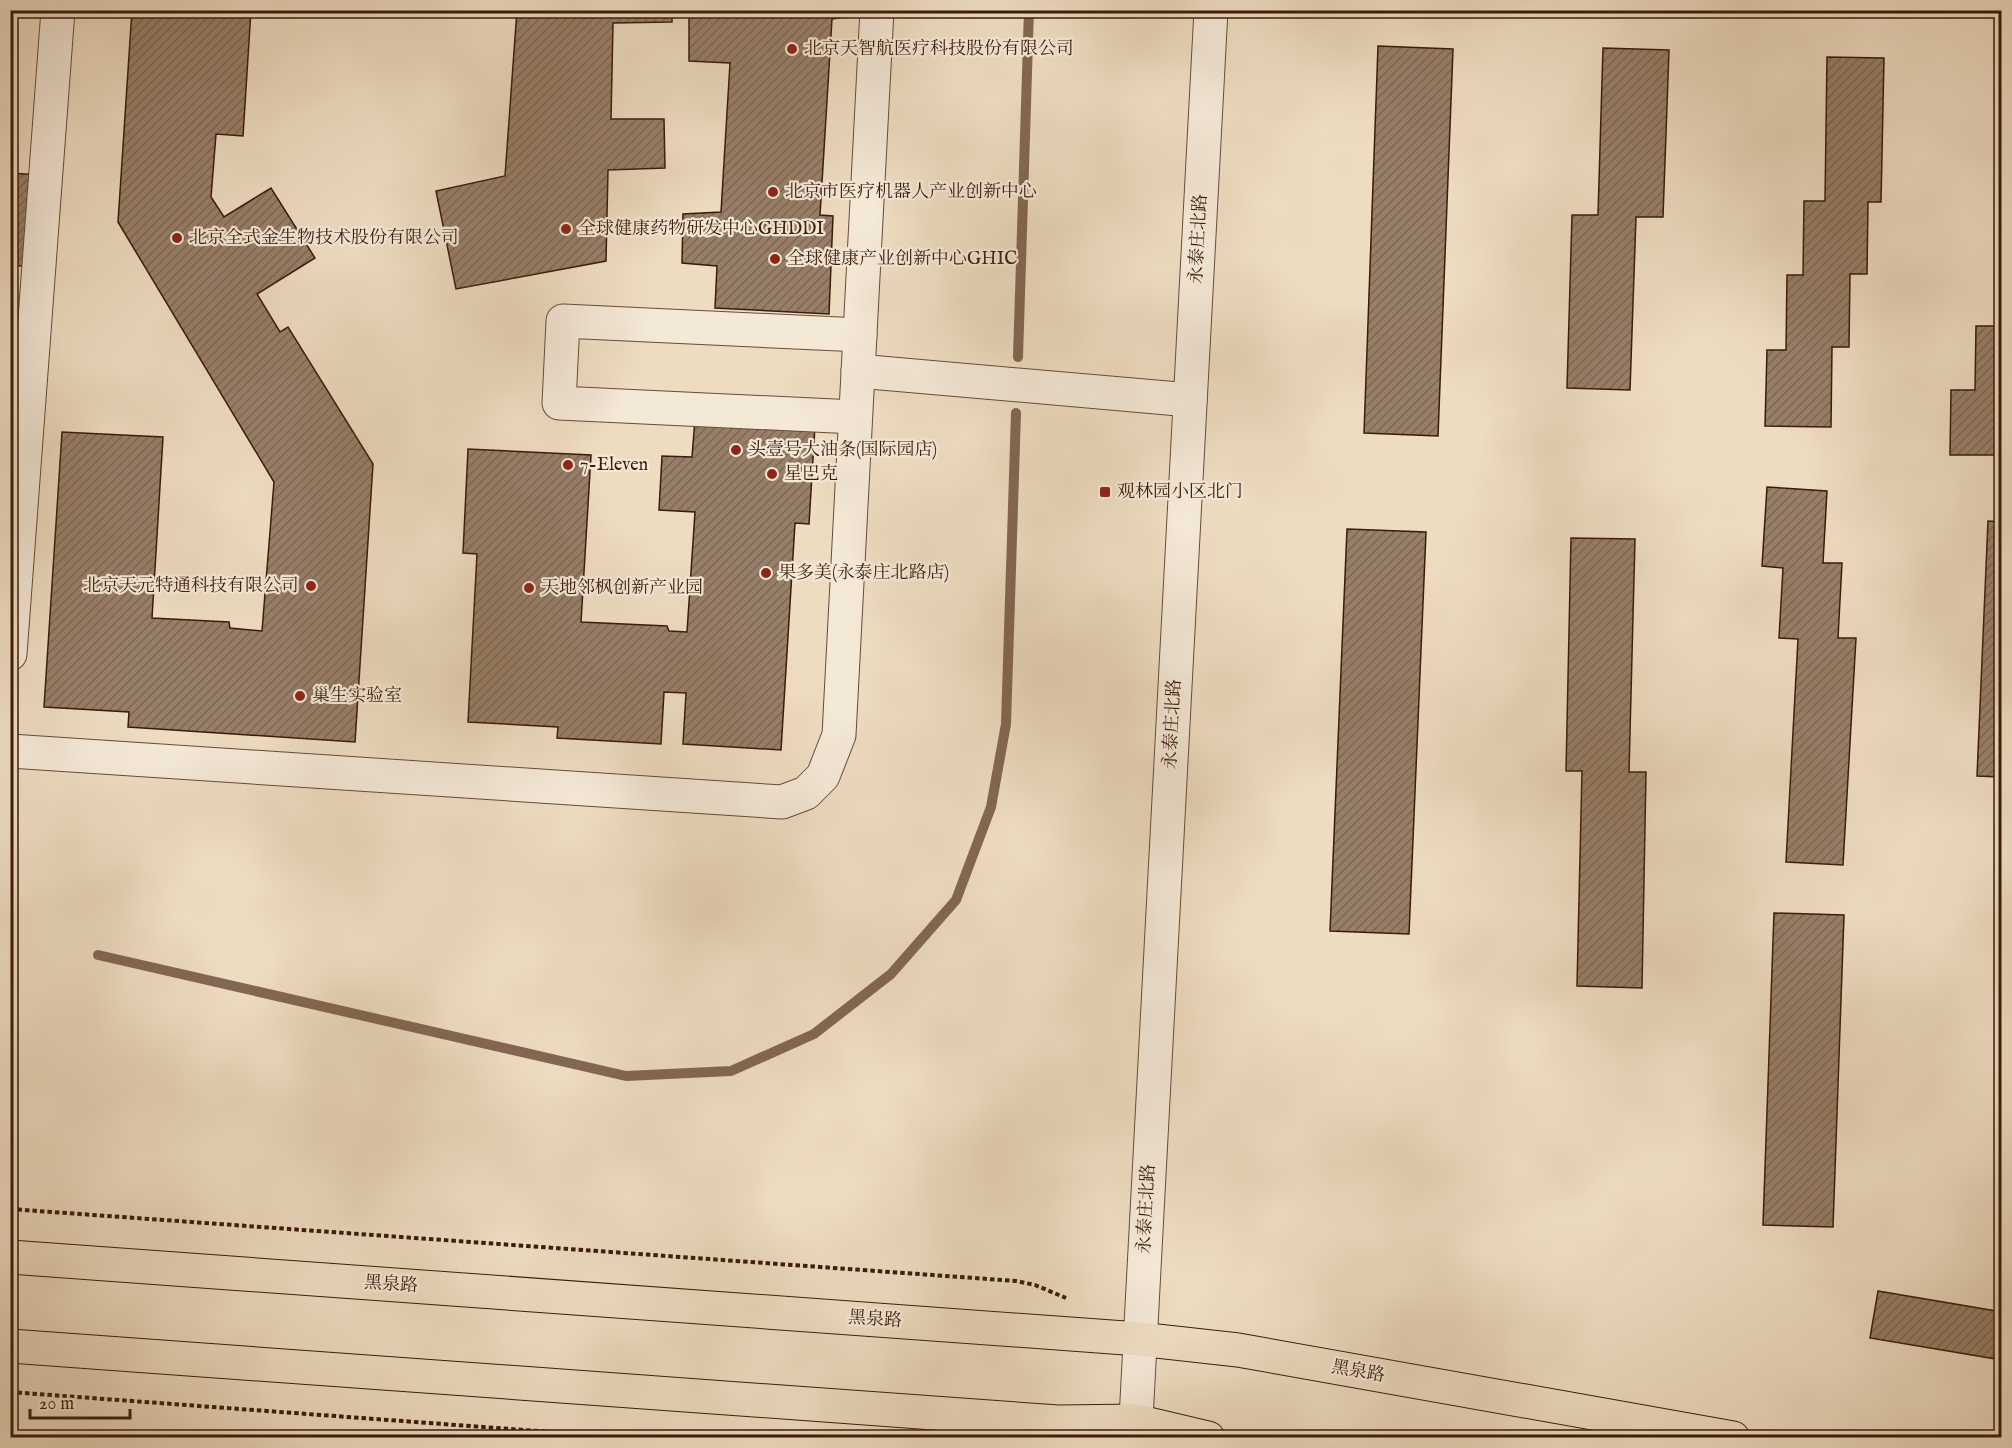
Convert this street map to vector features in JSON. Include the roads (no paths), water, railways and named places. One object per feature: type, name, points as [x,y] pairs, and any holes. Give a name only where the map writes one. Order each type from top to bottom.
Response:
[{"type":"main road","name":"黑泉路","points":[[10,1257],[1139,1339],[1238,1350],[1733,1437]]},
{"type":"main road","points":[[10,1346],[1026,1419],[1208,1437]]},
{"type":"street","points":[[10,654],[23,304],[58,10]]},
{"type":"street","points":[[10,752],[782,802],[806,793],[823,776],[839,735],[877,10]]},
{"type":"street","name":"永泰庄北路","points":[[1135,1429],[1210,10]]},
{"type":"street","points":[[855,417],[559,403],[563,321],[860,335]]},
{"type":"street","points":[[858,371],[1190,400]]},
{"type":"waterway","points":[[1018,357],[1029,10]]},
{"type":"waterway","points":[[98,955],[626,1076],[731,1071],[814,1034],[891,974],[956,900],[991,807],[1006,724],[1016,413]]},
{"type":"place","name":"北京天智航医疗科技股份有限公司","points":[[792,49]]},
{"type":"place","name":"北京市医疗机器人产业创新中心","points":[[773,192]]},
{"type":"place","name":"全球健康药物研发中心GHDDI","points":[[566,229]]},
{"type":"place","name":"北京全式金生物技术股份有限公司","points":[[177,238]]},
{"type":"place","name":"全球健康产业创新中心GHIC","points":[[775,259]]},
{"type":"place","name":"头壹号大油条(国际园店)","points":[[736,450]]},
{"type":"place","name":"7-Eleven","points":[[568,465]]},
{"type":"place","name":"星巴克","points":[[772,474]]},
{"type":"place","name":"观林园小区北门","points":[[1105,492]]},
{"type":"place","name":"果多美(永泰庄北路店)","points":[[766,573]]},
{"type":"place","name":"北京天元特通科技有限公司","points":[[311,586]]},
{"type":"place","name":"天地邻枫创新产业园","points":[[529,588]]},
{"type":"place","name":"巢生实验室","points":[[300,696]]}]
